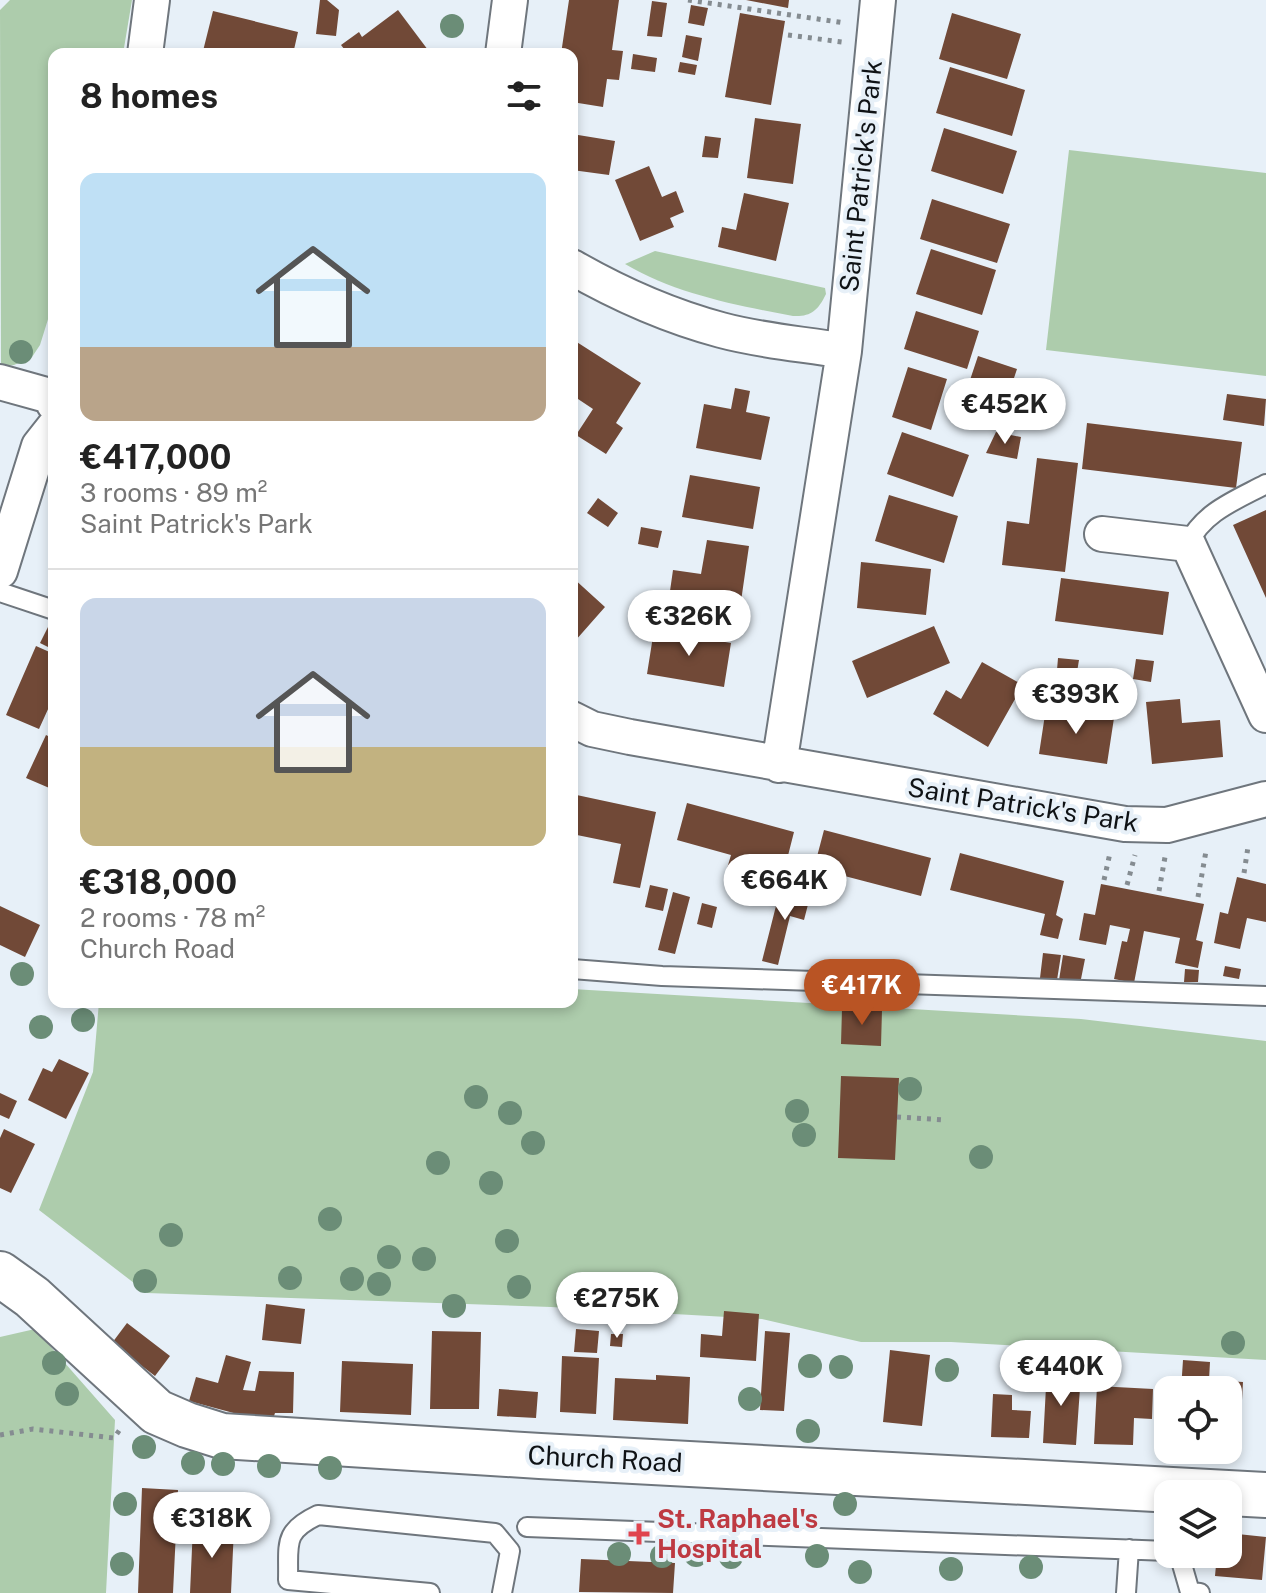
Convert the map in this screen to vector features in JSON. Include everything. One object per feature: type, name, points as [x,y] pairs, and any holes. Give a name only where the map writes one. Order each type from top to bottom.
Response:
[{"type":"street","points":[[146,48],[152,0]]},
{"type":"street","points":[[504,48],[510,0]]},
{"type":"street","name":"Saint Patrick's Park","points":[[779,765],[844,351],[876,24]]},
{"type":"street","points":[[578,270],[631,298],[724,331],[844,351]]},
{"type":"street","points":[[0,382],[48,399]]},
{"type":"street","points":[[0,571],[48,414]]},
{"type":"street","points":[[1102,534],[1188,544],[1266,715]]},
{"type":"street","name":"Saint Patrick's Park","points":[[578,722],[617,735],[1125,824],[1167,825],[1266,799]]},
{"type":"street","name":"Church Road","points":[[0,1274],[32,1297],[157,1412],[222,1436],[568,1458],[1266,1495]]},
{"type":"lane","points":[[1188,544],[1209,515],[1266,484]]},
{"type":"lane","points":[[0,592],[48,608]]},
{"type":"lane","points":[[578,969],[662,976],[1266,996]]},
{"type":"lane","points":[[430,1593],[288,1580],[290,1538],[294,1529],[318,1515],[495,1533],[510,1551],[502,1593]]},
{"type":"lane","points":[[527,1527],[1154,1550]]},
{"type":"lane","points":[[1126,1593],[1129,1549]]},
{"type":"lane","points":[[1183,1568],[1190,1592],[1200,1593]]},
{"type":"path","points":[[688,0],[876,24]]},
{"type":"path","points":[[788,35],[876,24]]},
{"type":"path","points":[[1244,873],[1248,847]]},
{"type":"path","points":[[1104,880],[1111,848]]},
{"type":"path","points":[[1198,897],[1206,851]]},
{"type":"path","points":[[1127,885],[1136,852]]},
{"type":"path","points":[[1159,891],[1166,854]]},
{"type":"path","points":[[897,1117],[946,1120]]},
{"type":"path","points":[[0,1435],[33,1429],[114,1438],[141,1398]]},
{"type":"green space","points":[[10,0],[132,0],[124,48],[48,48],[48,319],[40,345],[32,357],[1,367],[0,10]]},
{"type":"green space","points":[[1069,150],[1266,173],[1266,376],[1046,350]]},
{"type":"green space","points":[[655,251],[825,288],[826,294],[813,312],[793,316],[685,291],[625,264]]},
{"type":"green space","points":[[578,989],[1081,1019],[1266,1041],[1266,1360],[951,1342],[861,1342],[762,1319],[551,1307],[147,1293],[39,1210],[93,1072],[98,1008],[578,1008]]},
{"type":"green space","points":[[35,1329],[115,1420],[106,1593],[0,1593],[0,1337]]},
{"type":"building","points":[[320,0],[327,0],[339,10],[336,36],[316,34]]},
{"type":"building","points":[[569,0],[619,0],[612,50],[623,51],[619,80],[607,79],[603,107],[578,103],[578,48],[562,48]]},
{"type":"building","points":[[746,0],[789,0],[788,8]]},
{"type":"building","points":[[652,1],[667,3],[662,37],[647,36]]},
{"type":"building","points":[[691,5],[708,8],[704,26],[688,23]]},
{"type":"building","points":[[398,10],[426,48],[343,48],[341,45],[359,32],[362,37]]},
{"type":"building","points":[[213,11],[298,32],[294,48],[204,48]]},
{"type":"building","points":[[740,13],[785,21],[771,105],[725,97]]},
{"type":"building","points":[[952,13],[1021,34],[1007,79],[939,59]]},
{"type":"building","points":[[686,35],[702,38],[698,61],[682,57]]},
{"type":"building","points":[[633,54],[657,58],[655,72],[631,69]]},
{"type":"building","points":[[680,62],[697,65],[695,75],[678,72]]},
{"type":"building","points":[[950,67],[1025,90],[1012,136],[936,113]]},
{"type":"building","points":[[755,118],[801,124],[793,184],[747,178]]},
{"type":"building","points":[[944,128],[1017,151],[1003,194],[931,171]]},
{"type":"building","points":[[578,135],[615,141],[609,175],[578,171]]},
{"type":"building","points":[[705,136],[721,138],[718,158],[702,157]]},
{"type":"building","points":[[649,166],[662,197],[676,191],[684,212],[670,218],[674,227],[640,241],[615,180]]},
{"type":"building","points":[[744,193],[789,203],[776,261],[718,247],[722,227],[736,230]]},
{"type":"building","points":[[932,199],[1010,224],[997,263],[920,239]]},
{"type":"building","points":[[931,249],[996,270],[982,315],[916,294]]},
{"type":"building","points":[[916,311],[979,331],[967,369],[904,349]]},
{"type":"building","points":[[578,343],[641,383],[616,423],[623,428],[606,454],[578,436],[593,409],[578,399]]},
{"type":"building","points":[[978,356],[1017,369],[1002,414],[979,406],[986,385],[970,380]]},
{"type":"building","points":[[908,367],[947,379],[931,430],[892,417]]},
{"type":"building","points":[[735,388],[750,391],[746,412],[770,417],[761,460],[696,448],[704,404],[731,409]]},
{"type":"building","points":[[1227,394],[1266,399],[1264,426],[1223,420]]},
{"type":"building","points":[[1087,423],[1242,442],[1236,488],[1082,469]]},
{"type":"building","points":[[902,432],[969,455],[953,497],[887,474]]},
{"type":"building","points":[[996,432],[1021,437],[1017,459],[986,453]]},
{"type":"building","points":[[1037,458],[1078,463],[1065,572],[1002,565],[1007,521],[1029,524]]},
{"type":"building","points":[[690,475],[760,487],[753,529],[682,517]]},
{"type":"building","points":[[889,495],[958,516],[944,563],[875,541]]},
{"type":"building","points":[[598,498],[618,513],[608,527],[587,513]]},
{"type":"building","points":[[1266,510],[1266,598],[1233,525]]},
{"type":"building","points":[[641,527],[662,531],[658,548],[638,544]]},
{"type":"building","points":[[707,540],[749,546],[739,615],[668,605],[673,570],[701,574]]},
{"type":"building","points":[[861,562],[931,569],[926,615],[857,608]]},
{"type":"building","points":[[1061,578],[1169,592],[1163,635],[1055,621]]},
{"type":"building","points":[[578,582],[605,607],[578,638]]},
{"type":"building","points":[[934,626],[950,663],[867,698],[852,661]]},
{"type":"building","points":[[48,627],[48,647],[40,643]]},
{"type":"building","points":[[654,630],[731,643],[724,687],[647,674]]},
{"type":"building","points":[[36,646],[48,651],[48,709],[39,729],[6,715]]},
{"type":"building","points":[[1058,658],[1079,660],[1077,672],[1057,670]]},
{"type":"building","points":[[1136,659],[1154,661],[1151,682],[1133,679]]},
{"type":"building","points":[[982,662],[1023,685],[988,747],[933,714],[946,690],[961,699]]},
{"type":"building","points":[[1180,699],[1182,723],[1220,720],[1223,757],[1152,764],[1146,702]]},
{"type":"building","points":[[1046,708],[1114,718],[1107,764],[1039,754]]},
{"type":"building","points":[[46,735],[48,787],[26,778]]},
{"type":"building","points":[[578,795],[656,812],[640,888],[613,883],[621,844],[578,835]]},
{"type":"building","points":[[687,803],[794,832],[780,887],[760,881],[764,863],[758,862],[753,879],[726,872],[731,855],[677,840]]},
{"type":"building","points":[[824,830],[931,858],[921,896],[814,868]]},
{"type":"building","points":[[960,853],[1064,881],[1056,915],[1063,919],[1058,939],[1040,935],[1045,914],[950,890]]},
{"type":"building","points":[[1237,877],[1266,884],[1266,922],[1247,918],[1240,949],[1214,943],[1220,912],[1228,914]]},
{"type":"building","points":[[1101,884],[1204,904],[1196,940],[1203,942],[1198,968],[1175,963],[1180,938],[1144,931],[1134,983],[1114,979],[1122,941],[1127,942],[1130,929],[1110,925],[1106,945],[1079,940],[1084,913],[1095,915]]},
{"type":"building","points":[[650,885],[668,889],[663,911],[645,907]]},
{"type":"building","points":[[786,886],[811,893],[804,920],[790,916],[778,965],[762,961],[777,902],[782,903]]},
{"type":"building","points":[[673,892],[690,897],[675,954],[658,950]]},
{"type":"building","points":[[702,903],[717,907],[712,928],[697,924]]},
{"type":"building","points":[[0,906],[40,925],[25,957],[0,945]]},
{"type":"building","points":[[1043,953],[1061,955],[1057,980],[1040,978]]},
{"type":"building","points":[[1063,955],[1085,959],[1080,984],[1059,980]]},
{"type":"building","points":[[1225,966],[1241,969],[1239,979],[1223,976]]},
{"type":"building","points":[[1185,969],[1199,970],[1198,982],[1184,982]]},
{"type":"building","points":[[842,1009],[882,1010],[881,1046],[841,1044]]},
{"type":"building","points":[[59,1059],[89,1073],[66,1119],[28,1100],[43,1068],[52,1072]]},
{"type":"building","points":[[841,1076],[899,1078],[895,1160],[838,1158]]},
{"type":"building","points":[[0,1093],[17,1101],[9,1119],[0,1115]]},
{"type":"building","points":[[4,1129],[35,1144],[11,1193],[0,1188],[0,1138]]},
{"type":"building","points":[[266,1304],[305,1309],[301,1344],[262,1340]]},
{"type":"building","points":[[724,1311],[759,1314],[756,1361],[700,1357],[701,1334],[722,1336]]},
{"type":"building","points":[[127,1323],[170,1356],[155,1376],[112,1343]]},
{"type":"building","points":[[576,1329],[599,1331],[597,1353],[574,1352]]},
{"type":"building","points":[[432,1331],[481,1332],[479,1409],[430,1409]]},
{"type":"building","points":[[765,1331],[790,1333],[784,1411],[760,1410]]},
{"type":"building","points":[[611,1334],[623,1334],[622,1347],[610,1346]]},
{"type":"building","points":[[890,1350],[930,1355],[922,1426],[883,1422]]},
{"type":"building","points":[[1075,1353],[1094,1355],[1093,1383],[1073,1382]]},
{"type":"building","points":[[226,1355],[251,1362],[243,1390],[255,1391],[259,1371],[294,1372],[293,1413],[241,1415],[189,1401],[196,1377],[218,1383]]},
{"type":"building","points":[[562,1356],[599,1358],[596,1414],[560,1412]]},
{"type":"building","points":[[1183,1360],[1210,1362],[1209,1376],[1182,1376]]},
{"type":"building","points":[[342,1361],[413,1364],[411,1415],[340,1412]]},
{"type":"building","points":[[1047,1368],[1072,1369],[1071,1388],[1080,1388],[1076,1445],[1043,1443]]},
{"type":"building","points":[[656,1375],[690,1377],[688,1424],[613,1420],[615,1378],[656,1380]]},
{"type":"building","points":[[1097,1386],[1153,1389],[1152,1419],[1134,1418],[1133,1445],[1094,1444]]},
{"type":"building","points":[[499,1389],[538,1392],[536,1418],[497,1416]]},
{"type":"building","points":[[993,1394],[1012,1395],[1012,1410],[1031,1411],[1029,1438],[991,1437]]},
{"type":"building","points":[[142,1488],[178,1490],[173,1593],[138,1593]]},
{"type":"building","points":[[193,1526],[234,1528],[231,1593],[190,1593]]},
{"type":"building","points":[[1242,1534],[1266,1537],[1262,1580],[1215,1576],[1216,1568],[1242,1568]]},
{"type":"building","points":[[581,1559],[675,1563],[673,1593],[579,1592]]},
{"type":"place","name":"St. Raphael's Hospital","points":[[639,1534]]}]
